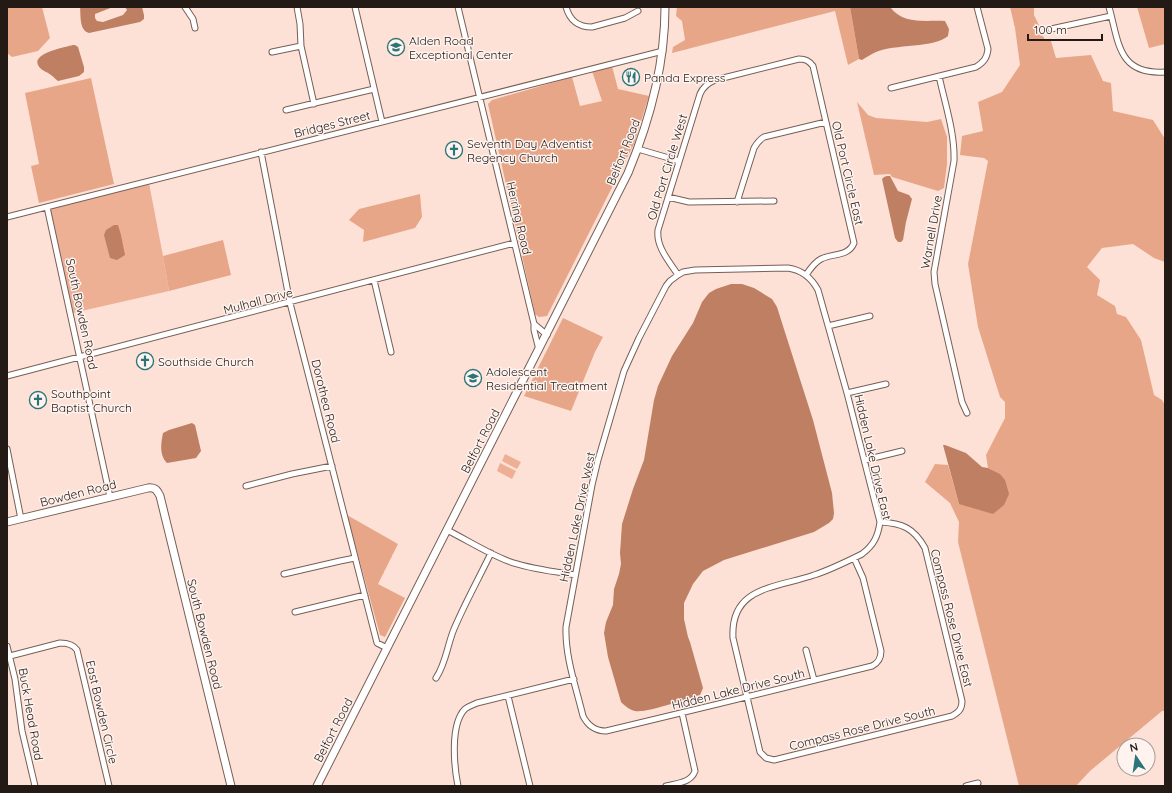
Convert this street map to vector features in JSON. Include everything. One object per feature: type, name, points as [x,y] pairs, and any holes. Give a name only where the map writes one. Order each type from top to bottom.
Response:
[{"type":"street","points":[[185,7],[193,19],[195,28]]},
{"type":"street","points":[[297,7],[300,24],[301,46],[314,104]]},
{"type":"street","points":[[355,7],[382,122]]},
{"type":"street","name":"Herring Road","points":[[458,7],[539,350]]},
{"type":"street","points":[[566,7],[569,16],[576,26],[592,27],[625,18],[638,11]]},
{"type":"street","name":"Belfort Road","points":[[317,786],[547,335],[638,149],[657,82],[662,51],[665,7]]},
{"type":"street","points":[[891,88],[976,67],[984,61],[988,49],[977,7]]},
{"type":"street","points":[[1109,7],[1120,48],[1128,61],[1145,72],[1165,72]]},
{"type":"street","points":[[1051,29],[1112,16]]},
{"type":"street","points":[[272,52],[301,46]]},
{"type":"street","name":"Bridges Street","points":[[7,217],[662,51]]},
{"type":"street","name":"Old Port Circle East","points":[[705,86],[715,80],[799,59],[807,60],[813,66],[854,243],[849,250],[845,252],[819,260],[806,274]]},
{"type":"street","name":"Warnell Drive","points":[[939,76],[955,150],[935,261],[934,278],[961,395],[967,413]]},
{"type":"street","name":"Old Port Circle West","points":[[678,275],[660,246],[658,240],[658,230],[700,94],[705,86]]},
{"type":"street","points":[[286,110],[374,89]]},
{"type":"street","points":[[737,202],[756,143],[764,137],[826,122]]},
{"type":"street","points":[[638,149],[679,161]]},
{"type":"street","name":"Dorothea Road","points":[[261,152],[290,303],[377,643],[387,648]]},
{"type":"street","points":[[668,197],[688,202],[774,201]]},
{"type":"street","name":"South Bowden Road","points":[[47,207],[110,497]]},
{"type":"street","name":"Mulhall Drive","points":[[7,376],[514,243]]},
{"type":"street","points":[[678,275],[683,272],[695,270],[788,268],[806,274]]},
{"type":"street","name":"Hidden Lake Drive East","points":[[760,752],[733,638],[732,631],[734,619],[743,604],[758,591],[815,575],[862,554],[872,544],[878,534],[880,522],[865,460],[818,290],[806,274]]},
{"type":"street","name":"Hidden Lake Drive West","points":[[591,727],[583,716],[567,650],[566,628],[592,485],[624,371],[666,286],[678,275]]},
{"type":"street","points":[[374,280],[391,352]]},
{"type":"street","points":[[828,326],[870,316]]},
{"type":"street","points":[[534,324],[547,335]]},
{"type":"street","points":[[847,393],[886,384]]},
{"type":"street","points":[[7,449],[21,519]]},
{"type":"street","points":[[865,460],[902,451]]},
{"type":"street","points":[[246,486],[292,474],[332,466]]},
{"type":"street","name":"Bowden Road","points":[[7,522],[148,488],[155,489]]},
{"type":"street","name":"South Bowden Road","points":[[155,489],[160,496],[231,786]]},
{"type":"street","name":"Compass Rose Drive East","points":[[880,522],[897,523],[908,528],[918,537],[925,548],[962,701]]},
{"type":"street","points":[[447,530],[491,553],[518,564],[575,575]]},
{"type":"street","points":[[436,678],[442,669],[450,640],[460,615],[491,553]]},
{"type":"street","points":[[284,574],[355,558]]},
{"type":"street","name":"Hidden Lake Drive South","points":[[591,727],[606,732],[877,664],[880,660],[881,651],[863,578],[854,558]]},
{"type":"street","points":[[295,612],[365,595]]},
{"type":"street","name":"East Bowden Circle","points":[[10,656],[60,643],[72,644],[75,646],[109,786]]},
{"type":"street","name":"Buck Head Road","points":[[7,646],[15,679],[22,731],[34,786]]},
{"type":"street","points":[[806,650],[814,680]]},
{"type":"street","points":[[458,786],[454,758],[454,744],[462,713],[470,706],[574,679]]},
{"type":"street","points":[[508,696],[530,786]]},
{"type":"street","name":"Compass Rose Drive South","points":[[760,752],[766,758],[774,760],[945,718],[957,713],[962,706],[962,701]]},
{"type":"street","points":[[666,786],[688,781],[693,775],[694,771],[682,713]]},
{"type":"street","points":[[966,786],[978,784]]},
{"type":"shaded area","points":[[7,7],[42,7],[50,38],[38,51],[12,57],[7,53]]},
{"type":"shaded area","points":[[80,7],[113,7],[95,14],[97,21],[103,22],[123,15],[127,10],[125,7],[142,7],[144,19],[140,22],[89,33],[82,26]]},
{"type":"shaded area","points":[[677,7],[850,7],[859,59],[848,65],[835,11],[672,53],[673,47],[685,40],[682,21],[676,16]]},
{"type":"shaded area","points":[[850,7],[890,7],[902,17],[908,19],[922,21],[945,21],[949,29],[948,36],[942,40],[934,42],[884,50],[874,53],[862,60],[859,59]]},
{"type":"shaded area","points":[[1010,7],[1034,7],[1034,15],[1040,27],[1040,32],[1046,41],[1051,41],[1056,58],[1091,55],[1103,81],[1111,83],[1113,111],[1153,120],[1165,139],[1165,262],[1154,258],[1133,244],[1102,248],[1087,267],[1100,280],[1097,295],[1115,306],[1117,314],[1126,317],[1141,340],[1154,395],[1162,400],[1165,405],[1165,711],[1162,711],[1131,737],[1116,737],[1116,749],[1090,771],[1076,786],[1019,786],[958,542],[959,522],[950,503],[925,482],[935,464],[948,465],[959,504],[1008,494],[1000,475],[988,468],[986,455],[1005,418],[1005,402],[1000,397],[978,327],[968,264],[988,161],[984,158],[960,155],[962,136],[983,131],[978,102],[1002,92],[1020,65],[1015,28]]},
{"type":"shaded area","points":[[1137,7],[1165,7],[1165,44],[1149,48]]},
{"type":"shaded area","points":[[73,45],[78,47],[84,67],[84,72],[79,76],[58,81],[41,69],[38,65],[37,61],[45,54]]},
{"type":"shaded area","points":[[612,66],[618,89],[649,96],[634,144],[547,316],[539,317],[535,314],[488,104],[492,100],[572,77],[580,106],[602,101],[592,71]]},
{"type":"shaded area","points":[[91,78],[114,184],[39,203],[31,166],[39,164],[25,93]]},
{"type":"shaded area","points":[[857,102],[868,115],[876,118],[927,122],[941,119],[947,137],[947,164],[944,188],[938,191],[892,177],[890,174],[874,175]]},
{"type":"shaded area","points":[[890,176],[898,191],[909,195],[912,199],[903,240],[901,242],[898,242],[895,238],[882,179]]},
{"type":"shaded area","points":[[149,183],[169,291],[73,313],[50,209]]},
{"type":"shaded area","points":[[420,194],[422,217],[415,228],[363,242],[364,230],[349,220],[359,209]]},
{"type":"shaded area","points":[[114,225],[118,225],[125,255],[117,260],[110,258],[104,235],[106,230]]},
{"type":"shaded area","points":[[223,240],[231,275],[169,291],[163,256]]},
{"type":"shaded area","points":[[731,284],[742,284],[754,288],[772,299],[777,307],[813,420],[832,493],[834,513],[833,519],[814,532],[724,560],[703,571],[693,584],[684,603],[684,619],[688,637],[703,688],[700,695],[649,710],[635,711],[631,710],[621,702],[608,657],[604,633],[606,622],[613,605],[614,589],[621,564],[620,553],[622,524],[644,460],[654,400],[658,386],[672,356],[693,323],[702,302],[709,293]]},
{"type":"shaded area","points":[[563,318],[603,337],[595,352],[571,411],[524,396]]},
{"type":"shaded area","points":[[192,423],[195,425],[201,451],[196,458],[167,463],[164,460],[162,453],[161,445],[163,433]]},
{"type":"shaded area","points":[[943,445],[966,453],[982,467],[988,468],[1000,474],[1005,480],[1009,494],[1004,505],[993,514],[959,504]]},
{"type":"shaded area","points":[[505,454],[521,462],[517,469],[502,461]]},
{"type":"shaded area","points":[[500,463],[516,471],[512,479],[497,471]]},
{"type":"shaded area","points":[[347,515],[398,544],[378,584],[405,598],[385,637],[380,635]]},
{"type":"place","name":"Alden Road Exceptional Center","points":[[396,47]]},
{"type":"place","name":"Panda Express","points":[[631,77]]},
{"type":"place","name":"Seventh Day Adventist Regency Church","points":[[454,150]]},
{"type":"place","name":"Southside Church","points":[[145,361]]},
{"type":"place","name":"Adolescent Residential Treatment","points":[[473,378]]},
{"type":"place","name":"Southpoint Baptist Church","points":[[38,400]]}]
